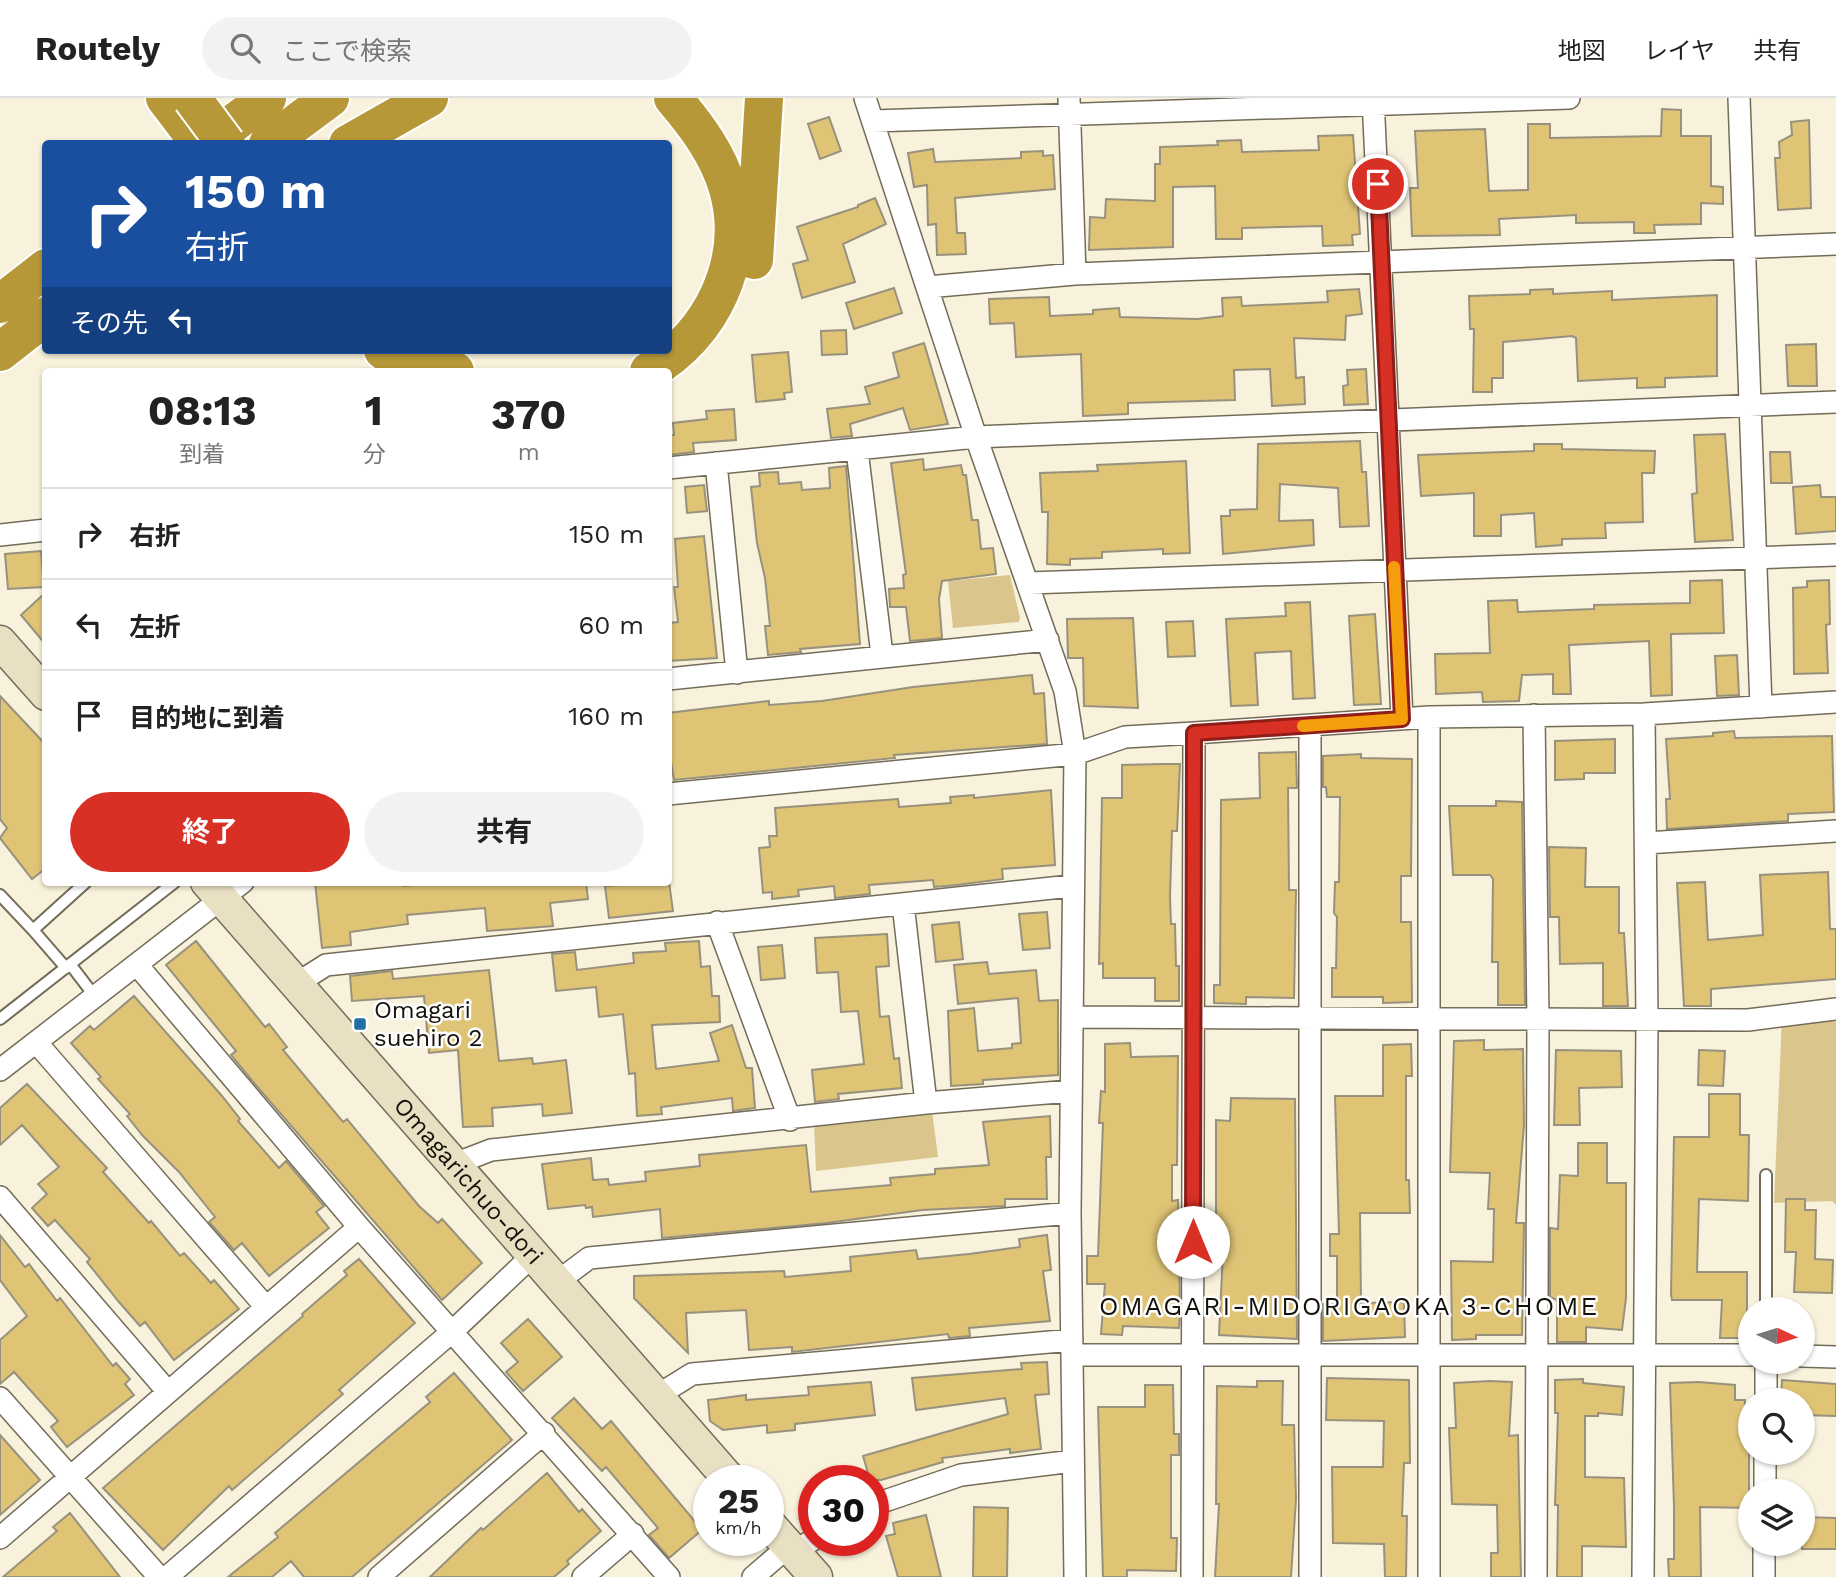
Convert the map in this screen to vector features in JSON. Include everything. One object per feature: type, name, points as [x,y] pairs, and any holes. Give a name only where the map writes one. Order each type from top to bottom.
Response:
[{"type":"highway","points":[[166,98],[197,140]]},
{"type":"highway","points":[[192,98],[223,140]]},
{"type":"highway","points":[[211,140],[267,98]]},
{"type":"highway","points":[[273,140],[330,98]]},
{"type":"highway","points":[[355,140],[429,98]]},
{"type":"highway","points":[[653,368],[683,346],[710,313],[728,275],[735,232],[728,190],[713,151],[673,98]]},
{"type":"highway","points":[[672,380],[706,350],[736,312],[754,258],[764,98]]},
{"type":"highway","points":[[0,304],[42,271]]},
{"type":"highway","points":[[0,352],[42,319]]},
{"type":"highway","points":[[0,381],[42,353]]},
{"type":"highway","points":[[388,354],[407,368]]},
{"type":"highway","points":[[427,354],[450,368]]},
{"type":"main road","points":[[0,642],[42,689]]},
{"type":"main road","name":"Omagarichuo-dori","points":[[224,888],[296,984],[716,1465]]},
{"type":"main road","points":[[791,1540],[816,1577]]},
{"type":"street","points":[[865,98],[976,438],[1065,691],[1075,754],[1071,886],[1074,1017],[1070,1213],[1074,1577]]},
{"type":"street","points":[[873,121],[1070,107],[1569,98]]},
{"type":"street","points":[[1739,98],[1761,707]]},
{"type":"street","points":[[1373,102],[1402,719]]},
{"type":"street","points":[[1070,107],[1075,274]]},
{"type":"street","points":[[927,287],[1075,274],[1836,244]]},
{"type":"street","points":[[672,468],[976,438],[1836,402]]},
{"type":"street","points":[[857,450],[882,655]]},
{"type":"street","points":[[716,463],[737,673]]},
{"type":"street","points":[[0,535],[42,530]]},
{"type":"street","points":[[1029,583],[1836,555]]},
{"type":"street","points":[[672,679],[1048,640]]},
{"type":"street","points":[[672,794],[1075,754],[1125,737],[1402,719],[1644,713],[1836,702]]},
{"type":"street","points":[[1643,1577],[1647,1020],[1644,713]]},
{"type":"street","points":[[1534,715],[1538,1019],[1536,1577]]},
{"type":"street","points":[[1429,718],[1429,1577]]},
{"type":"street","points":[[1310,726],[1310,1577]]},
{"type":"street","points":[[1192,1577],[1194,733]]},
{"type":"street","points":[[1646,843],[1836,831]]},
{"type":"street","points":[[296,984],[326,965],[1071,886]]},
{"type":"street","points":[[0,1070],[138,965],[224,888]]},
{"type":"street","points":[[903,904],[926,1103]]},
{"type":"street","points":[[717,922],[790,1120]]},
{"type":"street","points":[[138,965],[359,1227],[454,1330],[669,1577]]},
{"type":"street","points":[[1074,1017],[1762,1019],[1836,1009]]},
{"type":"street","points":[[36,1042],[265,1306]]},
{"type":"street","points":[[452,1165],[491,1150],[790,1120],[926,1103],[1071,1091]]},
{"type":"street","points":[[0,1197],[168,1392]]},
{"type":"street","points":[[556,1282],[589,1258],[1070,1213]]},
{"type":"street","points":[[0,1538],[72,1479],[265,1306],[359,1227]]},
{"type":"street","points":[[167,1577],[454,1330],[532,1256]]},
{"type":"street","points":[[655,1397],[692,1374],[1072,1348],[1193,1354],[1738,1355]]},
{"type":"street","points":[[1815,1356],[1836,1357]]},
{"type":"street","points":[[0,1398],[159,1577]]},
{"type":"street","points":[[379,1577],[544,1433]]},
{"type":"street","points":[[889,1500],[961,1475],[1073,1461]]},
{"type":"street","points":[[583,1577],[633,1534]]},
{"type":"street","points":[[753,1577],[791,1540]]},
{"type":"street","points":[[1764,1556],[1764,1577]]},
{"type":"lane","points":[[33,930],[82,886]]},
{"type":"lane","points":[[0,1019],[170,886]]},
{"type":"lane","points":[[0,895],[96,998]]},
{"type":"lane","points":[[1766,1175],[1766,1297]]},
{"type":"shaded area","points":[[1010,575],[1019,622],[953,628],[948,581]]},
{"type":"shaded area","points":[[1836,1009],[1836,1205],[1832,1201],[1774,1203],[1782,1017]]},
{"type":"shaded area","points":[[932,1111],[938,1157],[816,1171],[814,1123]]},
{"type":"building","points":[[1662,109],[1681,110],[1681,136],[1711,136],[1711,186],[1723,187],[1723,204],[1701,203],[1701,224],[1654,225],[1655,233],[1634,233],[1634,222],[1576,223],[1576,215],[1499,219],[1500,235],[1412,236],[1410,188],[1418,188],[1415,131],[1485,129],[1489,191],[1528,190],[1528,124],[1550,124],[1550,138],[1661,136]]},
{"type":"building","points":[[829,117],[841,151],[820,159],[808,124]]},
{"type":"building","points":[[1809,120],[1811,208],[1778,210],[1775,158],[1780,158],[1779,142],[1792,135],[1791,122]]},
{"type":"building","points":[[1353,135],[1360,234],[1352,235],[1353,245],[1323,246],[1322,226],[1242,228],[1242,239],[1216,239],[1215,186],[1173,187],[1173,247],[1089,250],[1090,217],[1105,218],[1106,199],[1155,201],[1155,164],[1160,164],[1160,147],[1218,145],[1217,141],[1241,140],[1242,152],[1319,150],[1318,136]]},
{"type":"building","points":[[933,149],[935,162],[1021,158],[1021,152],[1043,151],[1043,156],[1053,155],[1055,189],[955,198],[957,233],[965,233],[966,254],[937,255],[936,224],[928,225],[927,185],[914,187],[908,153]]},
{"type":"building","points":[[875,198],[886,224],[843,244],[855,282],[802,298],[793,264],[808,260],[797,227],[858,207]]},
{"type":"building","points":[[894,288],[902,313],[854,329],[846,303]]},
{"type":"building","points":[[1359,289],[1362,314],[1346,316],[1345,340],[1294,338],[1296,378],[1304,377],[1305,404],[1272,406],[1270,369],[1234,370],[1235,400],[1128,403],[1128,414],[1083,416],[1081,354],[1016,357],[1014,323],[990,324],[989,299],[1049,297],[1050,316],[1093,314],[1093,310],[1119,308],[1120,317],[1197,319],[1223,316],[1222,298],[1241,297],[1242,306],[1328,302],[1327,291]]},
{"type":"building","points":[[1553,289],[1553,294],[1612,291],[1612,300],[1717,295],[1717,376],[1665,378],[1665,387],[1637,388],[1637,378],[1578,381],[1576,338],[1572,336],[1503,342],[1503,378],[1492,378],[1492,392],[1473,392],[1474,329],[1470,329],[1469,296],[1530,294],[1530,290]]},
{"type":"building","points":[[846,330],[847,354],[822,355],[821,331]]},
{"type":"building","points":[[924,343],[948,424],[910,430],[903,408],[850,424],[852,436],[831,438],[827,409],[870,404],[865,387],[899,377],[893,353]]},
{"type":"building","points":[[1816,344],[1817,386],[1788,386],[1786,345]]},
{"type":"building","points":[[788,352],[792,392],[784,393],[785,399],[756,402],[752,355]]},
{"type":"building","points":[[1366,369],[1368,404],[1344,405],[1343,386],[1348,385],[1347,370]]},
{"type":"building","points":[[734,409],[736,440],[693,443],[694,452],[672,455],[673,423],[707,419],[706,411]]},
{"type":"building","points":[[1725,434],[1733,540],[1695,542],[1692,494],[1697,493],[1694,435]]},
{"type":"building","points":[[1360,441],[1362,472],[1366,472],[1369,526],[1340,527],[1338,488],[1280,484],[1279,521],[1313,520],[1314,545],[1223,554],[1221,516],[1230,516],[1230,510],[1257,509],[1258,444]]},
{"type":"building","points":[[1534,444],[1562,444],[1562,449],[1655,451],[1654,473],[1642,473],[1643,522],[1605,523],[1606,538],[1562,539],[1562,545],[1536,547],[1534,513],[1501,515],[1501,536],[1474,536],[1474,493],[1421,496],[1418,455],[1534,451]]},
{"type":"building","points":[[1770,452],[1790,452],[1792,483],[1771,483]]},
{"type":"building","points":[[923,459],[924,470],[961,465],[963,475],[966,475],[972,520],[978,520],[981,549],[993,548],[996,574],[942,581],[939,599],[942,638],[910,641],[906,607],[890,607],[889,589],[904,588],[903,575],[906,574],[891,463]]},
{"type":"building","points":[[1186,461],[1190,553],[1163,554],[1163,549],[1102,552],[1102,558],[1070,559],[1070,565],[1047,564],[1048,512],[1042,512],[1040,473],[1098,471],[1097,465]]},
{"type":"building","points":[[846,466],[860,644],[800,649],[801,652],[768,655],[765,626],[770,626],[751,487],[760,486],[759,473],[778,472],[779,484],[801,482],[802,490],[830,488],[829,468]]},
{"type":"building","points":[[704,485],[707,511],[687,513],[685,487]]},
{"type":"building","points":[[1820,485],[1821,497],[1836,497],[1836,531],[1796,534],[1793,487]]},
{"type":"building","points":[[704,536],[717,658],[672,661],[672,623],[678,622],[674,587],[678,587],[675,539]]},
{"type":"building","points":[[41,551],[42,587],[8,589],[5,554]]},
{"type":"building","points":[[1722,580],[1724,633],[1671,634],[1672,695],[1651,696],[1649,641],[1569,645],[1571,694],[1553,694],[1553,674],[1522,675],[1519,701],[1483,702],[1482,692],[1436,694],[1435,654],[1490,653],[1488,601],[1517,600],[1518,612],[1594,609],[1594,605],[1690,603],[1690,581]]},
{"type":"building","points":[[1829,580],[1830,624],[1826,625],[1828,673],[1794,674],[1793,588],[1807,587],[1807,581]]},
{"type":"building","points":[[42,596],[42,640],[21,615]]},
{"type":"building","points":[[1310,602],[1315,698],[1293,699],[1291,651],[1255,653],[1258,705],[1231,706],[1226,619],[1286,616],[1285,603]]},
{"type":"building","points":[[1375,614],[1381,704],[1354,705],[1349,616]]},
{"type":"building","points":[[1133,618],[1138,708],[1084,706],[1083,658],[1068,658],[1067,619]]},
{"type":"building","points":[[1193,621],[1195,656],[1168,657],[1166,622]]},
{"type":"building","points":[[1737,655],[1739,695],[1717,696],[1715,656]]},
{"type":"building","points":[[1032,675],[1034,694],[1044,693],[1047,744],[894,755],[895,758],[674,780],[672,713],[769,701],[769,705],[822,701],[913,687]]},
{"type":"building","points":[[0,696],[42,741],[42,871],[32,879],[0,838],[7,828],[0,819]]},
{"type":"building","points":[[1734,731],[1735,738],[1832,736],[1834,812],[1788,814],[1788,821],[1667,829],[1666,799],[1670,799],[1666,739],[1713,736],[1713,733]]},
{"type":"building","points":[[1615,739],[1615,773],[1584,773],[1584,779],[1555,780],[1555,741]]},
{"type":"building","points":[[1296,752],[1297,788],[1288,788],[1289,890],[1296,890],[1294,998],[1246,997],[1246,1004],[1214,1003],[1214,985],[1220,985],[1221,800],[1260,798],[1259,753]]},
{"type":"building","points":[[1361,754],[1361,758],[1412,759],[1411,876],[1401,876],[1401,922],[1411,922],[1412,1002],[1383,1003],[1383,997],[1332,997],[1332,968],[1336,968],[1337,917],[1334,913],[1335,882],[1339,882],[1340,797],[1327,797],[1326,787],[1323,787],[1323,756]]},
{"type":"building","points":[[1180,764],[1177,831],[1172,831],[1170,897],[1171,924],[1175,924],[1176,966],[1179,966],[1179,1001],[1155,1001],[1155,978],[1103,978],[1103,963],[1099,964],[1102,798],[1122,798],[1122,765]]},
{"type":"building","points":[[1051,790],[1055,865],[1002,869],[1003,879],[957,885],[934,887],[933,880],[869,885],[870,894],[835,898],[834,886],[798,890],[799,896],[772,899],[772,892],[763,893],[759,848],[770,847],[769,836],[777,836],[775,808],[898,799],[899,807],[951,803],[950,797],[974,795],[974,798]]},
{"type":"building","points":[[1496,801],[1522,802],[1525,1005],[1498,1005],[1498,962],[1492,962],[1493,879],[1490,875],[1453,875],[1449,806],[1496,806]]},
{"type":"building","points":[[1549,847],[1586,848],[1585,887],[1619,887],[1619,933],[1624,933],[1628,1006],[1603,1006],[1603,963],[1560,964],[1559,917],[1550,917]]},
{"type":"building","points":[[1828,872],[1830,929],[1836,929],[1836,979],[1711,989],[1711,1006],[1684,1006],[1677,883],[1705,882],[1708,940],[1763,935],[1760,875]]},
{"type":"building","points":[[315,886],[586,886],[588,899],[550,903],[553,926],[487,931],[485,908],[407,915],[408,924],[350,932],[351,945],[322,948]]},
{"type":"building","points":[[605,886],[670,886],[673,911],[609,918]]},
{"type":"building","points":[[1047,912],[1050,948],[1023,950],[1019,914]]},
{"type":"building","points":[[959,922],[963,959],[936,962],[932,925]]},
{"type":"building","points":[[887,934],[889,966],[876,967],[880,1017],[889,1016],[894,1059],[899,1058],[902,1088],[838,1094],[839,1099],[815,1102],[812,1070],[864,1064],[858,1011],[841,1012],[838,972],[817,973],[815,938]]},
{"type":"building","points":[[196,941],[265,1027],[269,1024],[287,1047],[283,1050],[343,1122],[347,1119],[419,1206],[438,1223],[442,1219],[482,1263],[442,1300],[254,1083],[231,1055],[236,1051],[166,965]]},
{"type":"building","points":[[699,941],[701,967],[710,966],[712,996],[719,996],[720,1022],[652,1025],[656,1069],[719,1061],[710,1033],[732,1025],[746,1068],[752,1068],[755,1108],[733,1111],[732,1098],[661,1107],[662,1114],[637,1116],[635,1073],[629,1074],[623,1014],[599,1017],[596,987],[556,991],[552,954],[575,952],[577,970],[634,963],[633,953],[666,951],[665,943]]},
{"type":"building","points":[[782,945],[785,978],[761,980],[758,947]]},
{"type":"building","points":[[987,962],[989,974],[1036,970],[1039,1001],[1058,1000],[1058,1075],[983,1080],[983,1084],[951,1086],[948,1011],[974,1008],[978,1051],[1012,1048],[1012,1044],[1021,1043],[1018,998],[958,1004],[954,965]]},
{"type":"building","points":[[489,970],[499,1061],[532,1058],[533,1064],[566,1060],[572,1113],[543,1116],[542,1104],[492,1108],[493,1126],[463,1127],[458,1050],[429,1053],[424,996],[352,1001],[350,976],[392,971],[393,979]]},
{"type":"building","points":[[134,996],[222,1096],[240,1119],[238,1121],[279,1168],[286,1161],[324,1206],[316,1212],[329,1228],[269,1276],[242,1243],[234,1250],[209,1222],[215,1217],[179,1172],[143,1136],[127,1116],[130,1114],[98,1079],[101,1077],[71,1043],[90,1026],[94,1030]]},
{"type":"building","points":[[1484,1040],[1484,1050],[1523,1049],[1524,1125],[1516,1223],[1524,1223],[1522,1335],[1476,1335],[1476,1339],[1452,1340],[1451,1261],[1493,1262],[1494,1209],[1488,1209],[1490,1173],[1450,1172],[1454,1041]]},
{"type":"building","points":[[1130,1043],[1131,1057],[1178,1056],[1177,1165],[1172,1165],[1172,1201],[1178,1200],[1179,1328],[1123,1326],[1122,1335],[1101,1334],[1105,1284],[1087,1284],[1087,1256],[1098,1256],[1103,1123],[1099,1123],[1101,1091],[1105,1092],[1105,1044]]},
{"type":"building","points":[[1411,1044],[1412,1076],[1406,1076],[1406,1180],[1409,1180],[1410,1213],[1360,1213],[1361,1303],[1404,1302],[1405,1337],[1323,1341],[1323,1304],[1337,1304],[1337,1256],[1330,1256],[1330,1234],[1339,1234],[1335,1096],[1383,1096],[1383,1045]]},
{"type":"building","points":[[1556,1050],[1621,1051],[1622,1087],[1579,1088],[1580,1125],[1554,1125]]},
{"type":"building","points":[[1699,1050],[1725,1051],[1723,1086],[1698,1085]]},
{"type":"building","points":[[27,1084],[107,1168],[103,1172],[149,1223],[151,1221],[180,1256],[184,1253],[211,1283],[214,1280],[239,1309],[174,1360],[145,1322],[140,1326],[119,1302],[87,1262],[90,1259],[55,1220],[48,1226],[32,1208],[47,1194],[38,1184],[59,1167],[22,1125],[0,1145],[0,1108]]},
{"type":"building","points":[[1709,1094],[1740,1094],[1740,1135],[1749,1135],[1748,1201],[1699,1199],[1697,1272],[1747,1272],[1747,1297],[1738,1297],[1738,1338],[1720,1338],[1722,1300],[1672,1300],[1671,1294],[1674,1137],[1709,1137]]},
{"type":"building","points":[[1231,1098],[1295,1099],[1297,1339],[1219,1335],[1223,1252],[1216,1251],[1216,1120],[1230,1121]]},
{"type":"building","points":[[1050,1116],[1051,1157],[1046,1157],[1047,1199],[1005,1199],[1005,1206],[922,1210],[827,1223],[662,1238],[660,1209],[593,1217],[592,1207],[586,1208],[585,1205],[548,1209],[542,1164],[591,1158],[593,1180],[608,1179],[609,1185],[646,1181],[645,1172],[700,1166],[699,1155],[806,1145],[811,1192],[891,1185],[890,1178],[935,1174],[935,1169],[989,1165],[983,1122]]},
{"type":"building","points":[[1578,1143],[1607,1143],[1607,1183],[1626,1183],[1626,1298],[1622,1330],[1586,1327],[1586,1342],[1557,1342],[1557,1300],[1550,1297],[1550,1228],[1558,1229],[1560,1175],[1578,1176]]},
{"type":"building","points":[[1786,1199],[1805,1199],[1805,1210],[1816,1210],[1815,1259],[1833,1260],[1832,1293],[1794,1292],[1796,1252],[1785,1252]]},
{"type":"building","points":[[0,1235],[25,1267],[29,1264],[57,1301],[60,1298],[113,1366],[116,1363],[130,1379],[125,1384],[134,1395],[67,1447],[51,1427],[58,1421],[14,1372],[0,1384],[0,1340],[27,1316],[0,1280]]},
{"type":"building","points":[[1047,1235],[1051,1270],[1043,1271],[1050,1321],[969,1328],[970,1336],[949,1338],[948,1334],[792,1352],[792,1347],[749,1350],[746,1310],[686,1313],[688,1353],[634,1298],[634,1276],[784,1271],[785,1277],[851,1271],[850,1257],[916,1250],[918,1259],[969,1254],[1020,1247],[1019,1239]]},
{"type":"building","points":[[359,1259],[415,1323],[339,1390],[343,1394],[232,1490],[229,1486],[163,1550],[103,1488],[303,1316],[302,1314],[347,1275],[344,1271]]},
{"type":"building","points":[[528,1319],[562,1357],[523,1391],[506,1372],[518,1362],[501,1343]]},
{"type":"building","points":[[1047,1362],[1049,1394],[1035,1395],[1041,1449],[1010,1453],[1010,1449],[942,1458],[943,1462],[889,1478],[889,1465],[866,1465],[863,1456],[1008,1414],[1005,1398],[916,1410],[912,1378],[1022,1369],[1021,1363]]},
{"type":"building","points":[[454,1373],[512,1440],[352,1577],[304,1577],[291,1561],[272,1577],[228,1577],[278,1537],[275,1533],[430,1402],[426,1397]]},
{"type":"building","points":[[1327,1378],[1409,1380],[1410,1463],[1404,1463],[1402,1516],[1407,1516],[1406,1577],[1385,1577],[1384,1544],[1333,1543],[1332,1467],[1383,1467],[1384,1421],[1326,1420]]},
{"type":"building","points":[[1583,1379],[1583,1383],[1624,1387],[1622,1415],[1598,1413],[1598,1416],[1585,1416],[1585,1477],[1624,1478],[1626,1547],[1582,1546],[1582,1577],[1557,1577],[1558,1505],[1555,1505],[1558,1413],[1555,1413],[1555,1380]]},
{"type":"building","points":[[1782,1380],[1836,1384],[1836,1416],[1815,1415],[1815,1388],[1782,1388]]},
{"type":"building","points":[[1257,1381],[1283,1381],[1282,1425],[1294,1425],[1296,1499],[1291,1577],[1215,1577],[1219,1504],[1216,1504],[1217,1386],[1257,1387]]},
{"type":"building","points":[[871,1382],[875,1415],[795,1424],[795,1430],[767,1433],[767,1425],[723,1430],[710,1421],[708,1400],[746,1395],[746,1400],[809,1395],[808,1387]]},
{"type":"building","points":[[1512,1382],[1509,1436],[1518,1435],[1521,1577],[1491,1577],[1491,1553],[1498,1553],[1497,1505],[1452,1504],[1449,1428],[1456,1428],[1454,1383]]},
{"type":"building","points":[[1670,1383],[1735,1385],[1735,1400],[1738,1400],[1738,1465],[1749,1465],[1749,1479],[1738,1479],[1738,1508],[1700,1507],[1701,1577],[1669,1577],[1668,1559],[1674,1559]]},
{"type":"building","points":[[1145,1385],[1173,1385],[1174,1434],[1179,1434],[1179,1455],[1171,1455],[1171,1538],[1177,1538],[1176,1571],[1127,1570],[1127,1577],[1103,1577],[1098,1407],[1145,1407]]},
{"type":"building","points":[[574,1398],[602,1429],[611,1421],[693,1519],[693,1538],[669,1558],[649,1535],[658,1528],[606,1467],[602,1471],[552,1418]]},
{"type":"building","points":[[0,1435],[40,1480],[0,1515]]},
{"type":"building","points":[[547,1473],[579,1512],[582,1509],[601,1531],[567,1561],[569,1564],[554,1577],[430,1577],[481,1528],[483,1530]]},
{"type":"building","points":[[974,1507],[1008,1508],[1007,1577],[973,1577]]},
{"type":"building","points":[[70,1513],[120,1577],[3,1577],[57,1531],[53,1527]]},
{"type":"building","points":[[926,1515],[941,1577],[898,1577],[889,1546],[889,1535],[895,1534],[893,1523]]},
{"type":"building","points":[[1815,1517],[1836,1518],[1836,1549],[1815,1549]]},
{"type":"slow traffic","points":[[1303,726],[1402,719],[1394,567]]},
{"type":"place","name":"Omagari suehiro 2","points":[[360,1024]]},
{"type":"district","name":"OMAGARI-MIDORIGAOKA 3-CHOME","points":[[1349,1306]]},
{"type":"route","points":[[1193,1242],[1194,733],[1402,719],[1378,184]]}]
